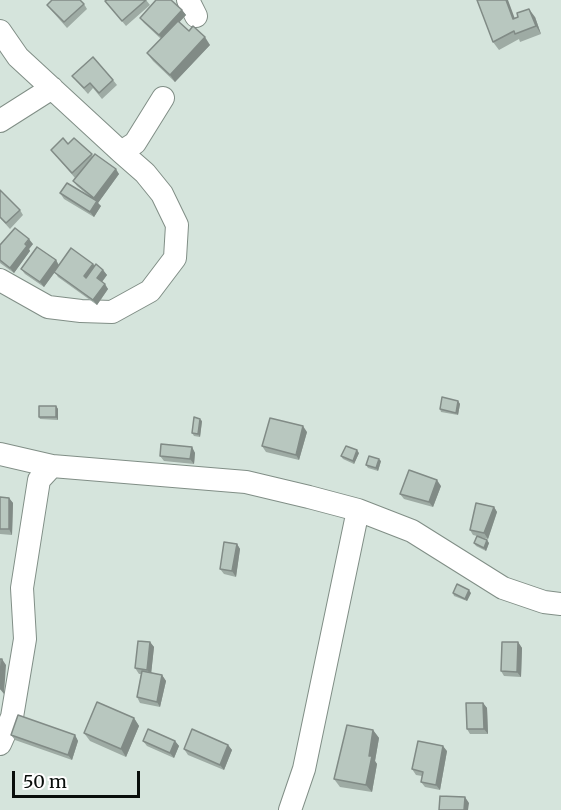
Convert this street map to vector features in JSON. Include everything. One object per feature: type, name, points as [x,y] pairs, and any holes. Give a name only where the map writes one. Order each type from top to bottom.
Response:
[{"type":"street","points":[[0,31],[18,57],[145,172],[162,194],[177,225],[175,258],[150,291],[112,312],[48,307],[0,280]]},
{"type":"street","points":[[0,121],[52,87]]},
{"type":"street","points":[[121,152],[135,143],[162,98]]},
{"type":"street","points":[[0,454],[52,466],[246,482],[358,510],[412,531],[503,588],[544,602],[561,604]]},
{"type":"street","points":[[0,744],[12,717],[26,639],[22,588],[39,480],[52,466]]},
{"type":"street","points":[[290,810],[304,769],[358,510]]},
{"type":"building","points":[[52,0],[80,0],[84,4],[64,22],[47,5]]},
{"type":"building","points":[[146,0],[122,21],[105,1]]},
{"type":"building","points":[[156,0],[171,0],[182,10],[159,35],[140,18]]},
{"type":"building","points":[[477,0],[506,0],[513,19],[518,17],[517,13],[529,9],[536,26],[515,34],[514,31],[493,42]]},
{"type":"building","points":[[178,21],[189,31],[193,26],[205,37],[170,75],[147,53]]},
{"type":"building","points":[[93,57],[113,80],[99,93],[90,83],[84,88],[72,76]]},
{"type":"building","points":[[63,138],[68,144],[74,138],[92,154],[72,173],[51,150]]},
{"type":"building","points":[[95,154],[116,169],[94,198],[73,181]]},
{"type":"building","points":[[67,183],[97,201],[90,212],[60,193]]},
{"type":"building","points":[[0,190],[20,210],[6,223],[0,217]]},
{"type":"building","points":[[15,228],[29,239],[25,244],[27,246],[10,268],[0,260],[0,245]]},
{"type":"building","points":[[37,247],[56,260],[40,282],[21,269]]},
{"type":"building","points":[[71,248],[93,264],[84,276],[86,278],[96,264],[103,270],[97,278],[105,284],[93,300],[54,272]]},
{"type":"building","points":[[442,397],[458,401],[456,413],[440,409]]},
{"type":"building","points":[[39,406],[56,406],[56,417],[39,417]]},
{"type":"building","points":[[194,417],[200,419],[198,434],[192,433]]},
{"type":"building","points":[[270,418],[303,426],[296,455],[262,446]]},
{"type":"building","points":[[161,444],[192,447],[190,459],[160,456]]},
{"type":"building","points":[[346,446],[357,450],[353,461],[341,456]]},
{"type":"building","points":[[369,456],[379,459],[376,468],[366,465]]},
{"type":"building","points":[[409,470],[437,480],[429,502],[400,494]]},
{"type":"building","points":[[0,497],[9,498],[9,529],[0,529]]},
{"type":"building","points":[[476,503],[494,507],[484,533],[470,530]]},
{"type":"building","points":[[477,536],[487,540],[484,548],[474,543]]},
{"type":"building","points":[[224,542],[237,544],[232,571],[220,569]]},
{"type":"building","points":[[457,584],[469,590],[465,599],[453,593]]},
{"type":"building","points":[[138,641],[150,642],[147,670],[135,668]]},
{"type":"building","points":[[502,642],[518,642],[517,672],[501,671]]},
{"type":"building","points":[[0,659],[2,659],[0,689]]},
{"type":"building","points":[[142,671],[162,675],[157,702],[137,697]]},
{"type":"building","points":[[97,702],[134,718],[121,749],[84,733]]},
{"type":"building","points":[[466,703],[483,703],[484,729],[467,729]]},
{"type":"building","points":[[18,715],[75,735],[68,755],[11,735]]},
{"type":"building","points":[[347,725],[373,730],[369,756],[372,756],[366,785],[334,779]]},
{"type":"building","points":[[148,729],[175,741],[170,753],[143,741]]},
{"type":"building","points":[[192,729],[228,745],[220,765],[184,749]]},
{"type":"building","points":[[418,741],[443,746],[436,785],[421,782],[423,772],[412,769]]},
{"type":"building","points":[[440,796],[465,797],[464,810],[439,810]]}]
